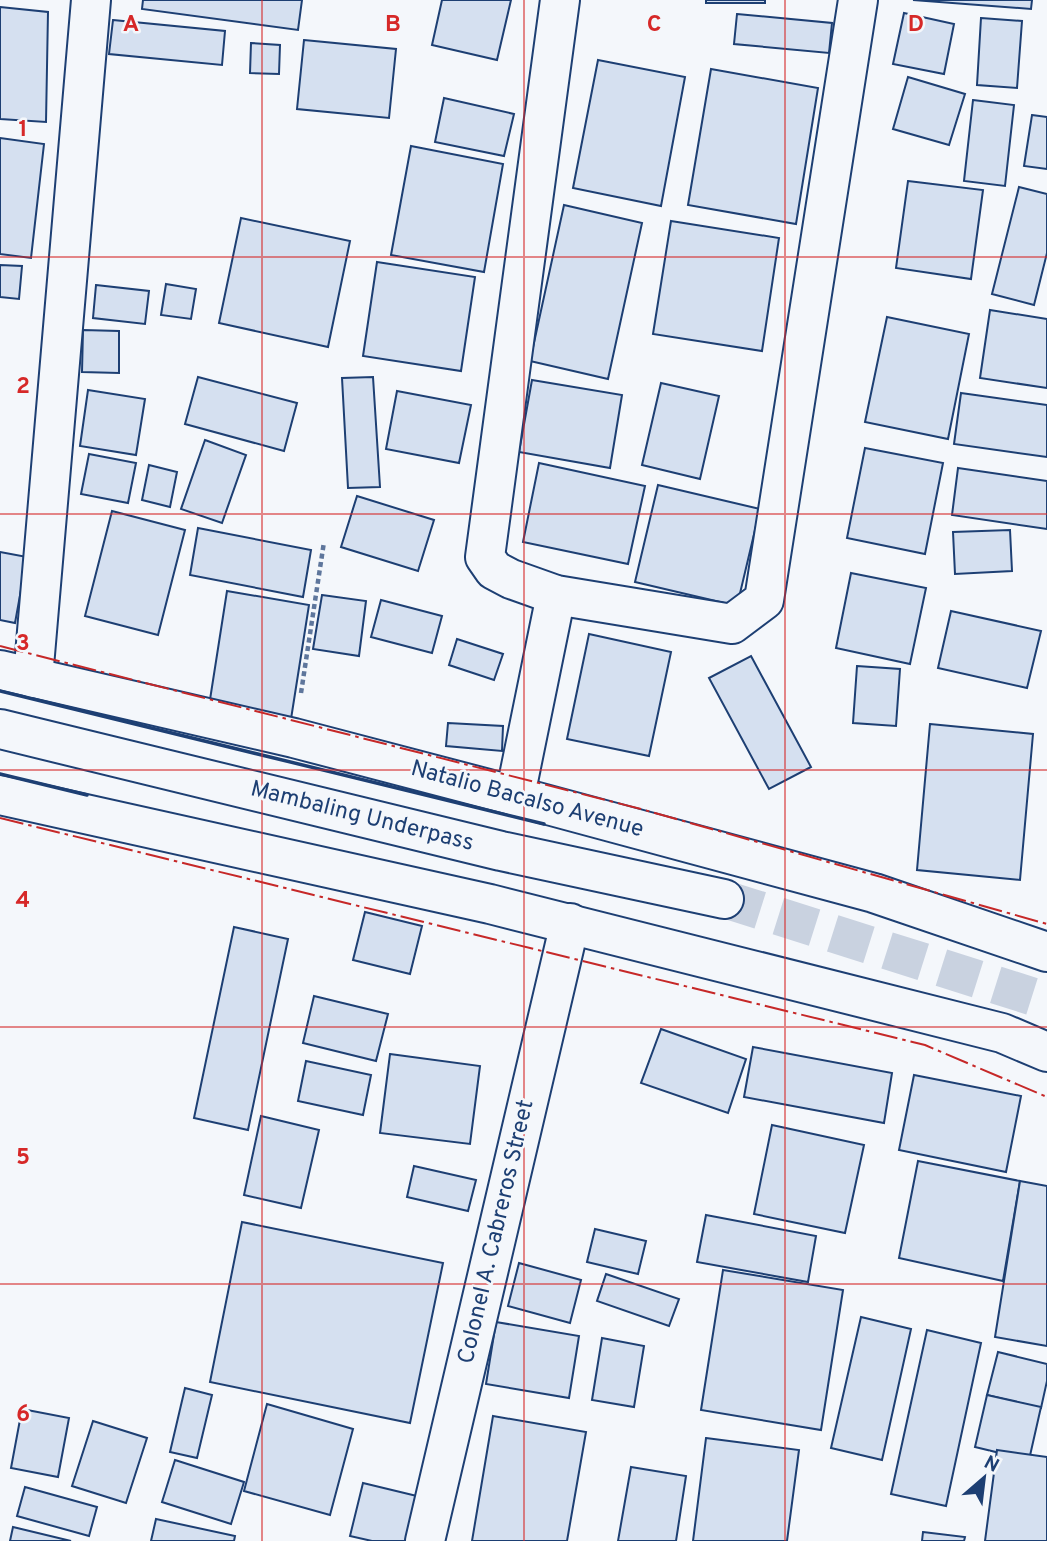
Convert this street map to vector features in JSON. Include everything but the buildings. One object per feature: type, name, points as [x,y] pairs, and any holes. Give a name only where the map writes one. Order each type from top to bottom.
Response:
[{"type":"street","points":[[16,674],[91,0]]},
{"type":"street","points":[[560,0],[485,557],[494,570],[556,595],[732,624],[764,600],[858,0]]},
{"type":"street","points":[[515,796],[556,595]]},
{"type":"street","name":"Natalio Bacalso Avenue","points":[[16,674],[293,738],[515,796],[874,893],[1047,952]]},
{"type":"street","name":"Mambaling Underpass","points":[[0,729],[501,850],[724,899]]},
{"type":"street","points":[[0,795],[570,923],[1002,1032],[1047,1052]]},
{"type":"street","name":"Colonel A. Cabreros Street","points":[[425,1541],[570,923]]},
{"type":"path","points":[[293,738],[324,542]]},
{"type":"tunnel","points":[[724,899],[1047,1001]]},
{"type":"wall","points":[[0,691],[544,824]]},
{"type":"wall","points":[[0,774],[87,795]]},
{"type":"power","points":[[0,646],[641,809],[1047,924]]},
{"type":"power","points":[[0,818],[925,1045],[1047,1097]]}]
